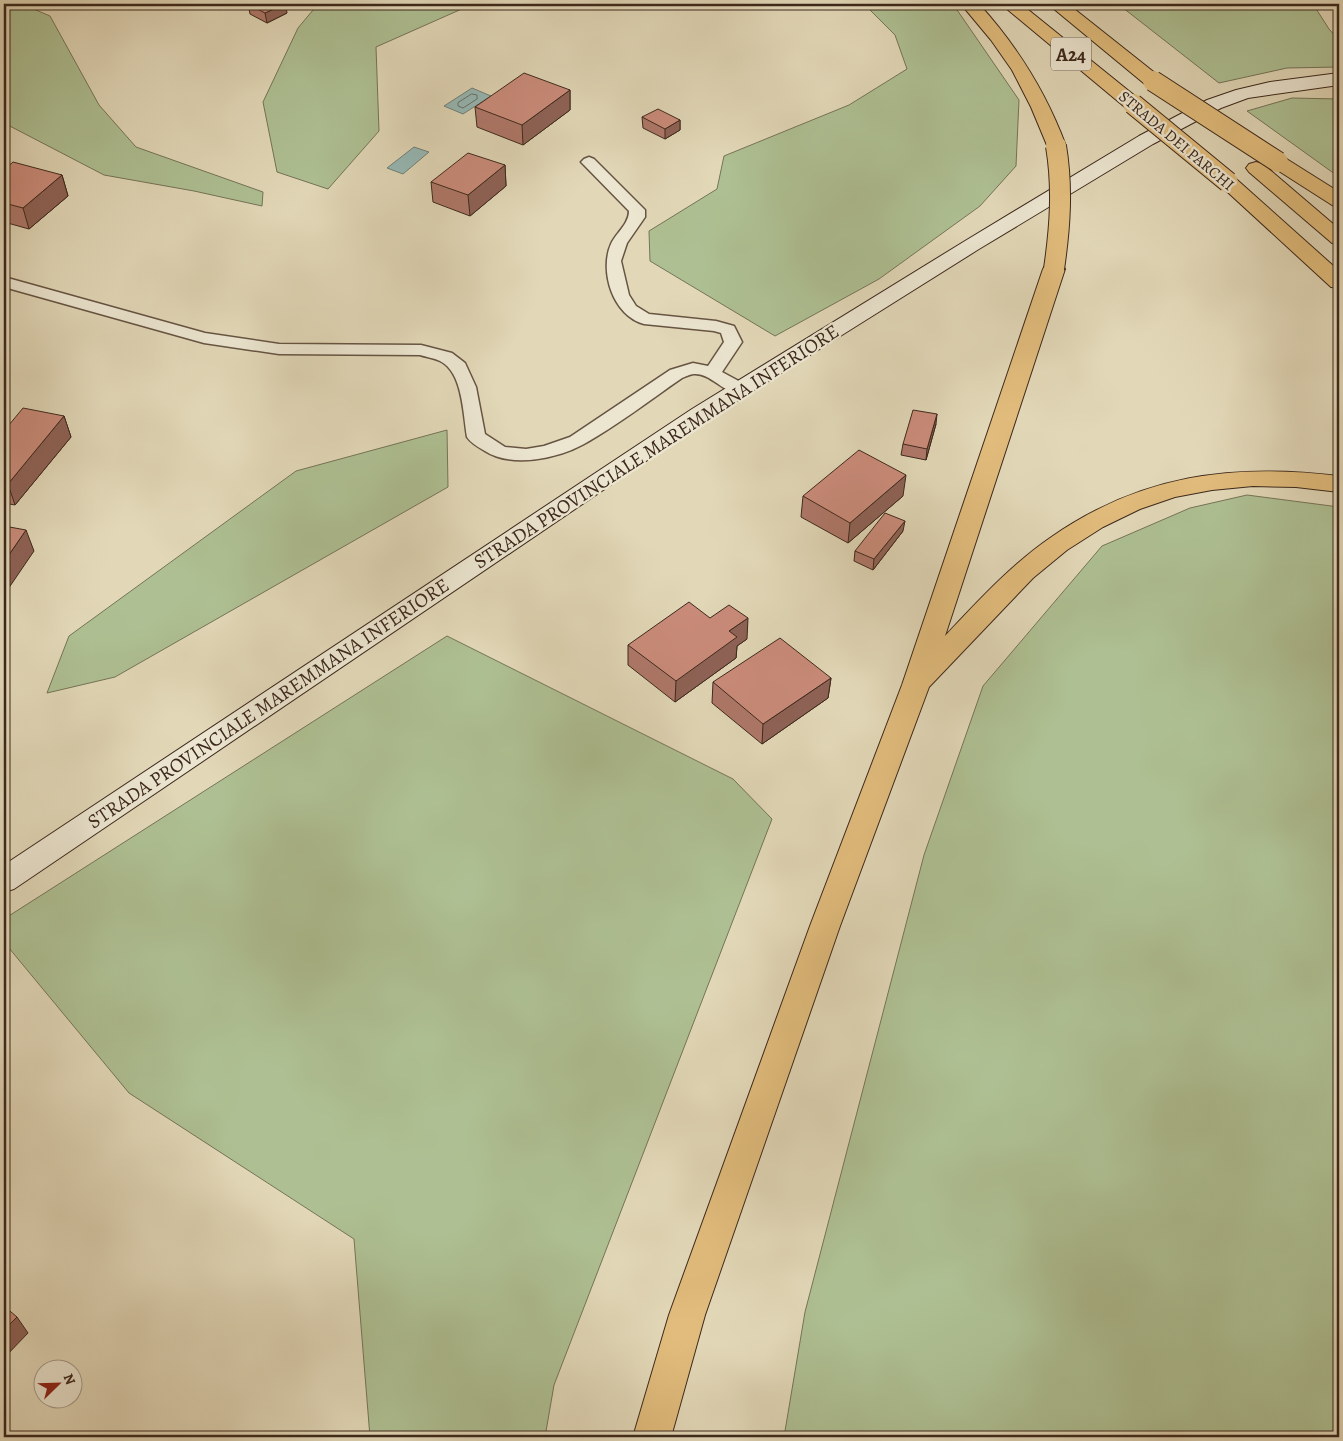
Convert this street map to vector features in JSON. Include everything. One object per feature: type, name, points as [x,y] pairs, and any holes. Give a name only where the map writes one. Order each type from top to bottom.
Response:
[{"type":"highway","points":[[652,1437],[687,1314],[821,935],[916,685],[1054,269],[1062,215],[1061,181],[1056,146],[1044,112],[1028,80],[998,36],[970,4]]},
{"type":"highway","name":"STRADA DEI PARCHI","points":[[1010,4],[1228,182],[1339,282]]},
{"type":"highway","name":"STRADA DEI PARCHI","points":[[1057,4],[1153,81],[1339,239]]},
{"type":"highway","points":[[1153,81],[1339,201]]},
{"type":"highway","points":[[916,685],[1024,572],[1054,548],[1107,514],[1158,493],[1220,479],[1284,478],[1339,484]]},
{"type":"main road","name":"STRADA PROVINCIALE MAREMMANA INFERIORE","points":[[4,880],[700,414],[972,245],[1146,140],[1214,104],[1243,94],[1270,88],[1339,79]]},
{"type":"lane","points":[[589,162],[637,210],[637,217],[619,243],[613,261],[621,295],[630,308],[644,319],[716,326],[728,330],[733,342],[725,357],[712,373]]},
{"type":"lane","points":[[4,282],[204,338],[278,349],[421,350],[446,357],[459,367],[467,387],[476,437],[501,453],[526,455],[576,441],[676,374],[693,368],[712,373],[740,389]]},
{"type":"green space","points":[[4,4],[22,4],[50,16],[99,105],[136,147],[263,192],[262,206],[194,191],[104,175],[4,123]]},
{"type":"green space","points":[[318,4],[473,4],[376,47],[379,131],[328,189],[277,172],[263,102],[298,28]]},
{"type":"green space","points":[[864,4],[953,4],[1019,100],[1016,166],[980,206],[879,279],[775,336],[650,261],[649,231],[717,189],[724,156],[849,105],[907,69],[895,35]]},
{"type":"green space","points":[[1118,4],[1313,4],[1329,29],[1339,40],[1339,67],[1287,68],[1219,83]]},
{"type":"green space","points":[[1292,98],[1339,99],[1339,177],[1247,111]]},
{"type":"green space","points":[[447,430],[448,487],[115,677],[47,693],[69,636],[296,471]]},
{"type":"green space","points":[[1247,495],[1339,507],[1339,1437],[784,1437],[805,1312],[924,855],[983,686],[1102,546],[1190,508]]},
{"type":"green space","points":[[447,636],[733,779],[772,819],[554,1385],[545,1437],[370,1437],[354,1239],[129,1093],[4,942],[4,919]]},
{"type":"water","points":[[472,88],[491,96],[463,114],[444,106]]},
{"type":"water","points":[[414,147],[429,152],[403,174],[387,168]]},
{"type":"building","points":[[248,4],[285,4],[265,13]]},
{"type":"building","points":[[524,73],[570,90],[522,125],[475,107]]},
{"type":"building","points":[[658,109],[680,120],[665,129],[642,117]]},
{"type":"building","points":[[468,153],[505,165],[468,195],[431,182]]},
{"type":"building","points":[[13,162],[62,175],[23,208],[4,203],[4,170]]},
{"type":"building","points":[[23,408],[64,416],[8,484],[4,484],[4,431]]},
{"type":"building","points":[[913,410],[937,414],[927,449],[903,444]]},
{"type":"building","points":[[859,450],[906,475],[850,523],[803,496]]},
{"type":"building","points":[[885,513],[905,521],[874,559],[855,551]]},
{"type":"building","points":[[4,526],[26,530],[4,562]]},
{"type":"building","points":[[689,602],[710,618],[729,605],[748,618],[729,631],[737,637],[676,681],[628,645]]},
{"type":"building","points":[[780,638],[831,678],[763,724],[713,682]]},
{"type":"building","points":[[4,1306],[17,1317],[4,1330]]}]
